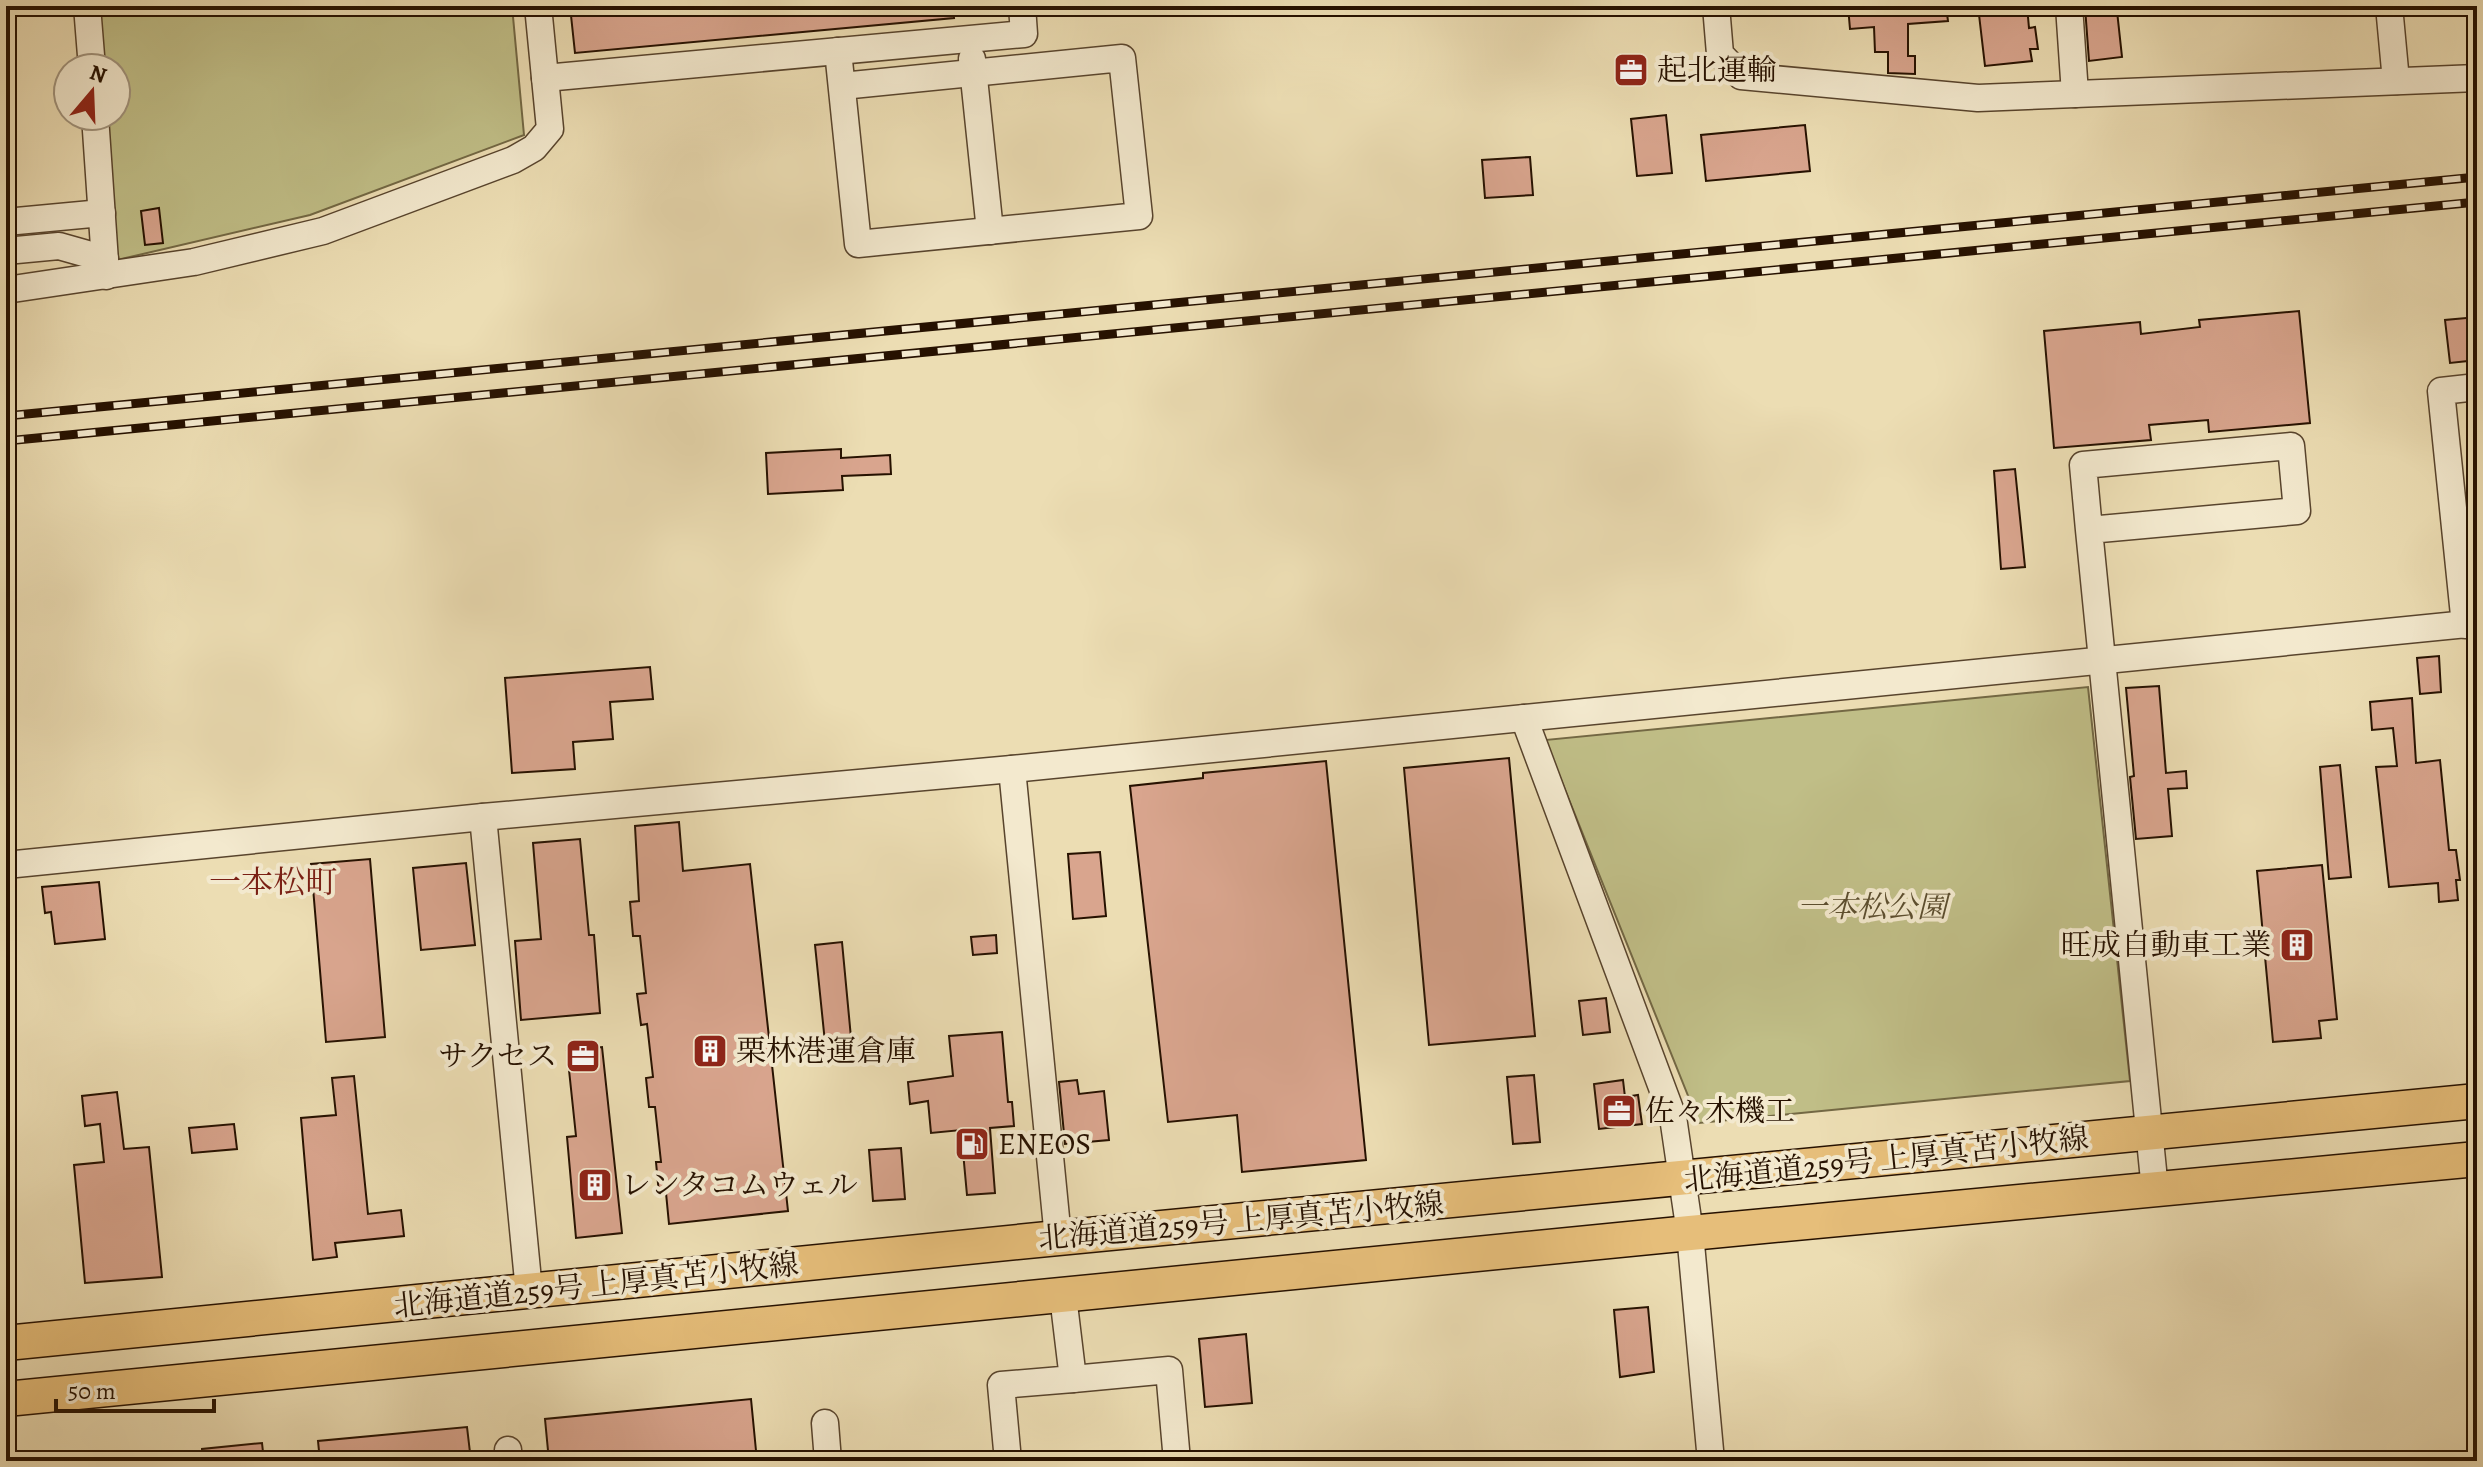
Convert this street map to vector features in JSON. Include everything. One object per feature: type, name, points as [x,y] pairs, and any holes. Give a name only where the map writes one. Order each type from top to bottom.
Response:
[{"type":"main road","name":"北海道道259号 上厚真苫小牧線","points":[[6,1343],[2477,1101]]},
{"type":"main road","name":"北海道道259号 上厚真苫小牧線","points":[[6,1395],[2477,1159]]},
{"type":"street","points":[[87,6],[91,52]]},
{"type":"street","points":[[6,290],[106,268],[194,262],[323,231],[513,160],[534,148],[550,129],[538,6]]},
{"type":"street","points":[[545,78],[1024,34],[1022,6]]},
{"type":"street","points":[[1716,6],[1720,54],[1741,76],[1978,98],[2477,78]]},
{"type":"street","points":[[2069,6],[2075,94]]},
{"type":"street","points":[[2389,6],[2396,81]]},
{"type":"street","points":[[970,39],[990,231]]},
{"type":"street","points":[[838,51],[858,244],[1139,216],[1122,58],[842,86]]},
{"type":"street","points":[[96,132],[106,268]]},
{"type":"street","points":[[6,222],[102,213]]},
{"type":"street","points":[[6,251],[59,246],[106,268]]},
{"type":"street","points":[[6,865],[2471,624],[2441,391],[2477,387]]},
{"type":"street","points":[[2089,530],[2297,511],[2291,446],[2083,465],[2089,530],[2102,661],[2155,1190]]},
{"type":"street","points":[[1524,718],[1673,1117],[1690,1233],[1711,1461]]},
{"type":"street","points":[[1012,769],[1058,1238]]},
{"type":"street","points":[[483,817],[529,1291]]},
{"type":"street","points":[[1063,1296],[1073,1379]]},
{"type":"street","points":[[1008,1461],[1001,1385],[1169,1370],[1177,1461]]},
{"type":"street","points":[[825,1423],[828,1461]]},
{"type":"green space","points":[[97,6],[512,6],[524,135],[310,215],[117,260],[107,132],[132,132],[132,52],[101,52]]},
{"type":"green space","name":"一本松公園","points":[[2088,687],[2130,1081],[1699,1123],[1545,740]]},
{"type":"building","points":[[570,6],[953,6],[954,18],[575,53]]},
{"type":"building","points":[[1848,6],[1946,6],[1948,21],[1908,24],[1908,56],[1915,56],[1915,74],[1888,73],[1888,52],[1875,52],[1874,27],[1850,29]]},
{"type":"building","points":[[1978,6],[2027,6],[2029,28],[2035,27],[2038,49],[2030,49],[2032,61],[1985,66]]},
{"type":"building","points":[[2104,6],[2104,13],[2117,11],[2122,57],[2089,61],[2085,7]]},
{"type":"building","points":[[1666,115],[1672,173],[1637,176],[1631,119]]},
{"type":"building","points":[[1805,125],[1810,171],[1706,181],[1701,135]]},
{"type":"building","points":[[1530,157],[1533,195],[1485,198],[1482,160]]},
{"type":"building","points":[[159,208],[163,243],[145,245],[141,211]]},
{"type":"building","points":[[2299,311],[2310,423],[2209,432],[2208,420],[2149,425],[2151,440],[2054,448],[2044,331],[2140,322],[2141,334],[2200,327],[2199,320]]},
{"type":"building","points":[[2477,317],[2477,360],[2450,363],[2445,320]]},
{"type":"building","points":[[841,449],[841,458],[890,455],[891,474],[842,476],[843,490],[768,494],[766,453]]},
{"type":"building","points":[[2015,469],[2025,567],[2001,569],[1994,471]]},
{"type":"building","points":[[2439,656],[2441,692],[2420,694],[2417,658]]},
{"type":"building","points":[[650,667],[653,699],[610,702],[613,739],[573,742],[575,769],[512,773],[505,678]]},
{"type":"building","points":[[2159,686],[2166,773],[2186,771],[2187,788],[2168,789],[2172,836],[2136,839],[2126,688]]},
{"type":"building","points":[[2412,698],[2416,763],[2440,760],[2449,850],[2456,850],[2460,880],[2456,880],[2458,900],[2439,902],[2438,883],[2389,887],[2376,767],[2397,766],[2393,728],[2372,730],[2370,702]]},
{"type":"building","points":[[1509,758],[1535,1036],[1429,1045],[1404,768]]},
{"type":"building","points":[[1326,761],[1366,1160],[1242,1172],[1237,1115],[1168,1122],[1130,786],[1203,778],[1203,773]]},
{"type":"building","points":[[2340,765],[2351,877],[2329,879],[2320,767]]},
{"type":"building","name":"栗林港運倉庫","points":[[679,822],[683,871],[750,864],[788,1211],[669,1224],[666,1193],[659,1194],[656,1162],[661,1162],[655,1107],[649,1107],[646,1078],[653,1077],[647,1024],[641,1025],[637,994],[646,993],[640,936],[633,936],[630,902],[639,901],[635,826]]},
{"type":"building","points":[[580,839],[589,935],[594,935],[600,1013],[521,1020],[515,941],[541,939],[533,843]]},
{"type":"building","points":[[1100,852],[1106,916],[1073,919],[1068,854]]},
{"type":"building","points":[[370,859],[385,1037],[326,1042],[311,864]]},
{"type":"building","points":[[466,863],[475,945],[421,950],[413,868]]},
{"type":"building","name":"旺成自動車工業","points":[[2322,865],[2337,1019],[2319,1021],[2321,1038],[2273,1042],[2257,871]]},
{"type":"building","points":[[99,882],[105,939],[55,944],[51,912],[45,913],[42,887]]},
{"type":"building","points":[[996,935],[997,953],[973,955],[971,937]]},
{"type":"building","points":[[842,942],[853,1059],[827,1062],[815,945]]},
{"type":"building","points":[[1606,998],[1610,1032],[1583,1035],[1579,1001]]},
{"type":"building","points":[[1002,1032],[1008,1102],[1012,1102],[1014,1126],[990,1128],[995,1193],[967,1195],[961,1130],[931,1133],[928,1101],[910,1104],[908,1082],[953,1076],[949,1036]]},
{"type":"building","name":"レンタコムウェル","points":[[602,1047],[622,1233],[576,1238],[567,1137],[576,1136],[567,1051]]},
{"type":"building","points":[[1534,1075],[1540,1142],[1513,1144],[1507,1077]]},
{"type":"building","points":[[354,1076],[368,1214],[401,1210],[404,1236],[335,1243],[337,1257],[313,1260],[301,1118],[336,1115],[332,1078]]},
{"type":"building","points":[[1077,1080],[1079,1094],[1104,1091],[1109,1140],[1065,1144],[1059,1082]]},
{"type":"building","name":"佐々木機工","points":[[1623,1080],[1625,1097],[1638,1095],[1642,1124],[1599,1129],[1594,1084]]},
{"type":"building","points":[[117,1092],[124,1149],[149,1147],[162,1277],[85,1283],[74,1165],[104,1162],[100,1124],[85,1126],[82,1096]]},
{"type":"building","points":[[234,1124],[237,1149],[192,1153],[189,1128]]},
{"type":"building","points":[[901,1148],[905,1199],[873,1201],[869,1150]]},
{"type":"building","points":[[1648,1307],[1654,1372],[1620,1377],[1614,1310]]},
{"type":"building","points":[[1246,1334],[1252,1403],[1205,1407],[1199,1339]]},
{"type":"building","points":[[751,1399],[757,1461],[549,1461],[545,1419]]},
{"type":"building","points":[[467,1427],[471,1461],[320,1461],[318,1441]]},
{"type":"building","points":[[262,1443],[264,1461],[202,1461],[202,1449]]},
{"type":"railway","points":[[6,416],[2477,177]]},
{"type":"railway","points":[[6,441],[2477,202]]},
{"type":"place","name":"起北運輸","points":[[1631,70]]},
{"type":"place","name":"旺成自動車工業","points":[[2297,945]]},
{"type":"place","name":"栗林港運倉庫","points":[[710,1051]]},
{"type":"place","name":"サクセス","points":[[583,1056]]},
{"type":"place","name":"佐々木機工","points":[[1619,1111]]},
{"type":"place","name":"ENEOS","points":[[972,1144]]},
{"type":"place","name":"レンタコムウェル","points":[[595,1185]]},
{"type":"district","name":"一本松町","points":[[273,882]]}]
